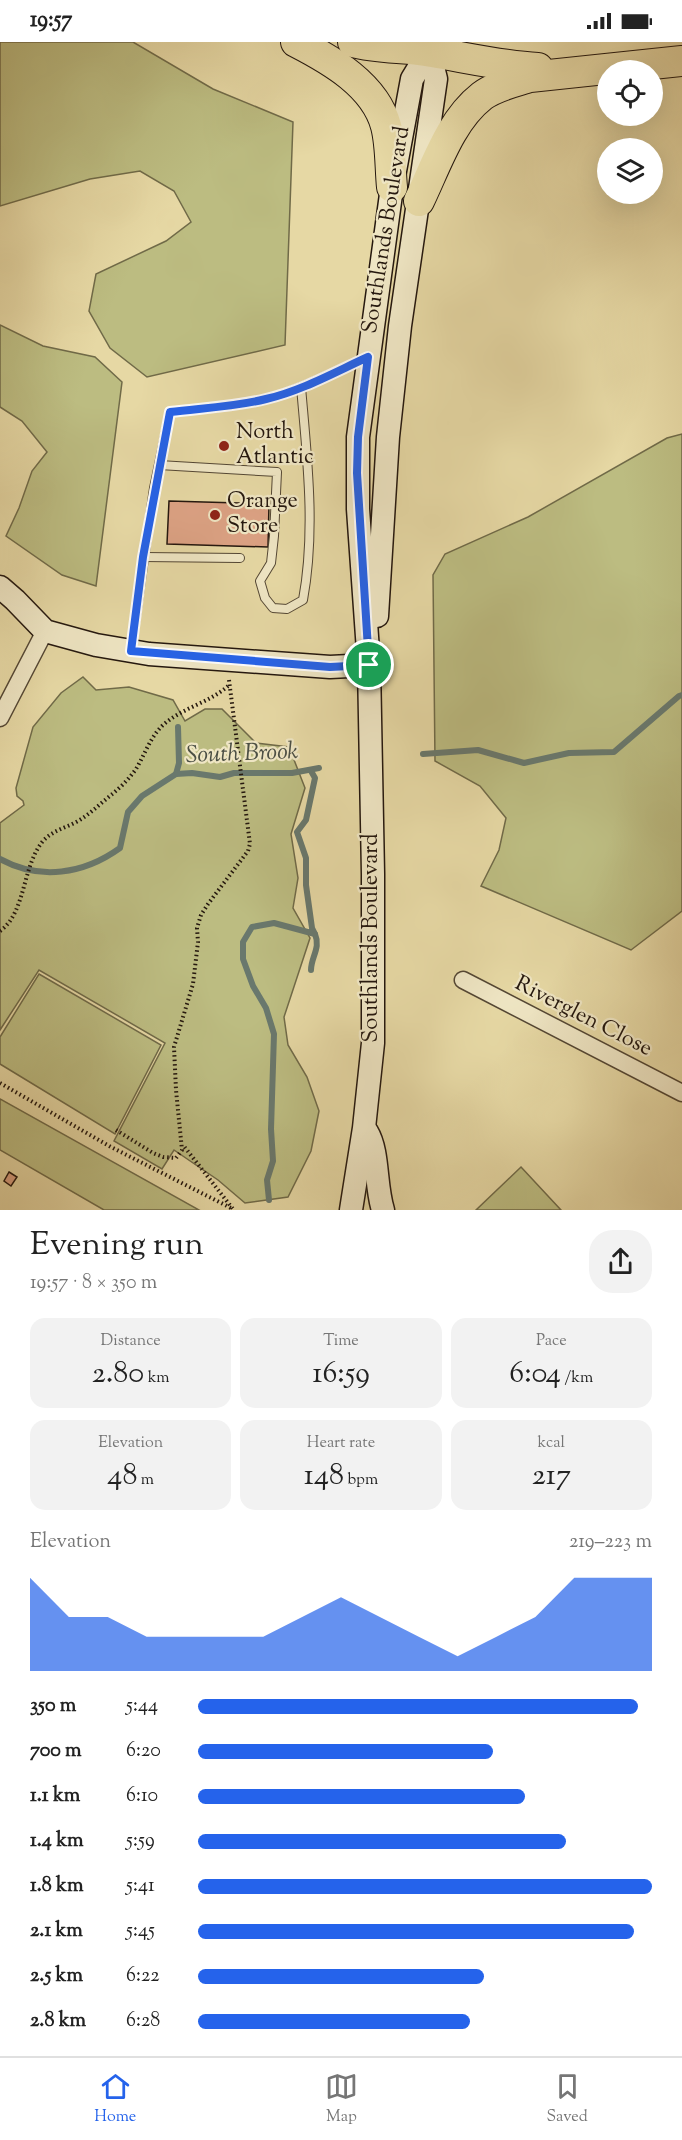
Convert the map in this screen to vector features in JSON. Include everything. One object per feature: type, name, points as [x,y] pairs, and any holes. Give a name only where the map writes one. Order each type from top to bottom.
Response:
[{"type":"highway","points":[[296,42],[354,78],[373,99],[386,126],[392,187]]},
{"type":"highway","points":[[353,42],[394,49],[430,47],[508,67],[589,70]]},
{"type":"highway","points":[[419,201],[446,143],[463,116],[482,96],[508,83],[530,77],[682,61]]},
{"type":"main road","name":"Southlands Boulevard","points":[[351,1210],[364,1128],[373,1043],[369,665],[357,473],[358,437],[392,187],[412,79],[430,47]]},
{"type":"main road","name":"Southlands Boulevard","points":[[369,665],[378,610],[392,404],[400,326],[436,79],[430,47]]},
{"type":"main road","points":[[0,587],[45,631],[96,645],[131,651],[330,667],[369,665]]},
{"type":"main road","points":[[364,1128],[373,1146],[383,1210]]},
{"type":"street","points":[[0,718],[45,631]]},
{"type":"street","name":"Riverglen Close","points":[[463,980],[682,1093]]},
{"type":"lane","points":[[131,651],[143,557],[170,412],[256,401],[301,387],[368,357]]},
{"type":"lane","points":[[159,465],[277,472],[271,563],[260,580],[265,598],[273,608],[287,609],[303,600],[308,575],[309,517],[301,387]]},
{"type":"lane","points":[[143,557],[240,558]]},
{"type":"path","points":[[0,931],[6,927],[14,914],[33,859],[43,841],[52,833],[76,822],[118,790],[136,768],[152,737],[162,726],[173,717],[218,695],[229,685],[250,844],[248,851],[226,877],[201,915],[197,928],[198,942],[193,984],[174,1047],[176,1090],[183,1144],[180,1155],[171,1159],[153,1153],[116,1130]]},
{"type":"path","points":[[0,1083],[111,1147],[234,1210]]},
{"type":"path","points":[[183,1144],[234,1210]]},
{"type":"green space","points":[[0,42],[133,42],[213,89],[293,122],[285,345],[147,377],[110,348],[89,311],[96,274],[166,241],[191,222],[174,191],[140,171],[90,179],[0,206]]},
{"type":"green space","points":[[0,325],[43,346],[95,357],[122,382],[96,586],[62,575],[6,536],[32,471],[47,452],[22,421],[0,407]]},
{"type":"green space","points":[[682,434],[682,911],[631,950],[481,886],[499,850],[506,818],[480,786],[435,761],[433,575],[445,554],[528,517],[667,438]]},
{"type":"green space","points":[[83,677],[96,690],[129,687],[173,700],[185,721],[205,709],[222,709],[256,743],[289,747],[305,788],[291,834],[298,878],[293,908],[310,938],[284,1017],[288,1045],[307,1077],[319,1111],[311,1151],[288,1197],[245,1203],[218,1180],[174,1150],[162,1169],[114,1141],[165,1043],[39,970],[0,1030],[0,823],[24,805],[17,796],[16,788],[33,727],[61,693]]},
{"type":"green space","points":[[39,974],[161,1045],[115,1134],[0,1064],[0,1037]]},
{"type":"green space","points":[[0,1099],[199,1210],[104,1210],[0,1150]]},
{"type":"green space","points":[[521,1167],[561,1210],[476,1210]]},
{"type":"building","points":[[169,501],[269,504],[268,547],[167,544]]},
{"type":"building","points":[[9,1172],[17,1177],[11,1186],[4,1181]]},
{"type":"waterway","name":"South Brook","points":[[423,754],[478,750],[524,763],[569,753],[614,752],[682,695]]},
{"type":"waterway","points":[[176,774],[179,763],[178,727]]},
{"type":"waterway","name":"South Brook","points":[[0,859],[15,866],[46,872],[62,872],[92,864],[120,848],[128,812],[142,796],[176,774],[192,773],[220,777],[234,773],[292,773],[319,768]]},
{"type":"waterway","points":[[269,1200],[267,1180],[273,1161],[271,1129],[274,1034],[266,1008],[253,986],[243,959],[243,942],[252,927],[274,923],[315,934],[312,928],[306,885],[306,858],[297,832],[306,820],[315,778],[311,771]]},
{"type":"waterway","points":[[311,970],[317,944],[315,934]]},
{"type":"place","name":"North Atlantic","points":[[224,446]]},
{"type":"place","name":"Orange Store","points":[[215,515]]},
{"type":"route","points":[[368,357],[358,437],[357,473],[369,665],[330,667],[131,651],[143,557],[170,412],[267,399],[301,387],[368,357]]}]
